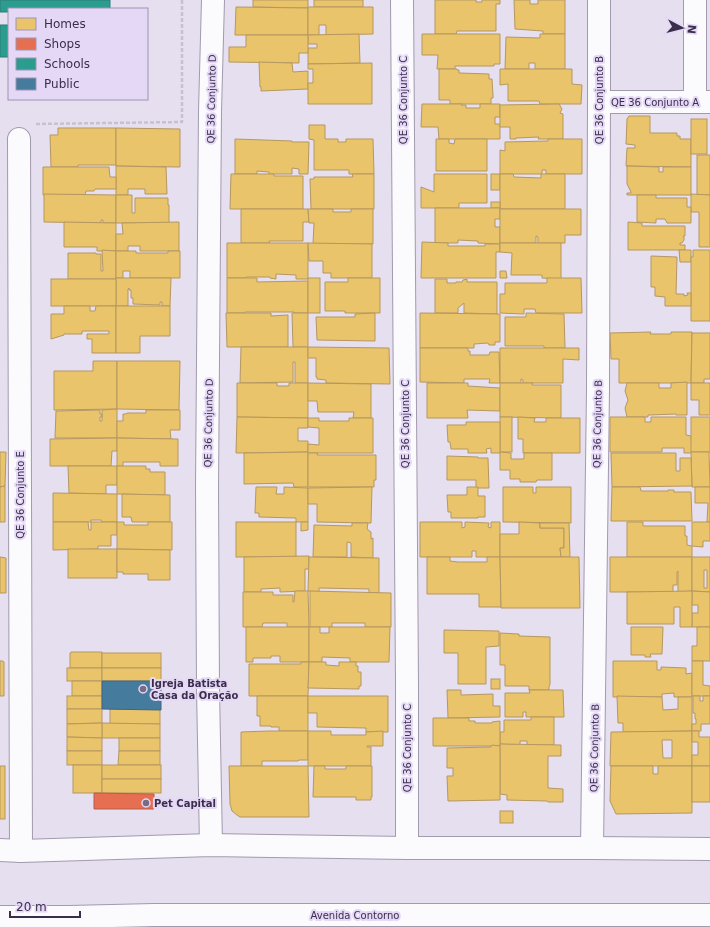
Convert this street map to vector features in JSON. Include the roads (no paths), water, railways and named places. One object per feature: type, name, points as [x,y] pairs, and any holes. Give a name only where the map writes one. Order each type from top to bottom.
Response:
[{"type":"street","name":"QE 36 Conjunto D","points":[[211,846],[207,487],[210,119],[213,0]]},
{"type":"street","name":"QE 36 Conjunto C","points":[[402,0],[408,848]]},
{"type":"street","name":"QE 36 Conjunto B","points":[[592,848],[598,381],[599,0]]},
{"type":"street","points":[[695,0],[703,102]]},
{"type":"street","name":"QE 36 Conjunto A","points":[[599,102],[703,102]]},
{"type":"street","name":"QE 36 Conjunto E","points":[[11,851],[19,139]]},
{"type":"street","points":[[11,851],[211,846],[710,849]]},
{"type":"street","name":"Avenida Contorno","points":[[0,917],[64,922],[154,915],[362,921],[607,921],[710,915]]},
{"type":"place","name":"Igreja Batista Casa da Oração","points":[[143,689]]},
{"type":"place","name":"Pet Capital","points":[[146,803]]}]
